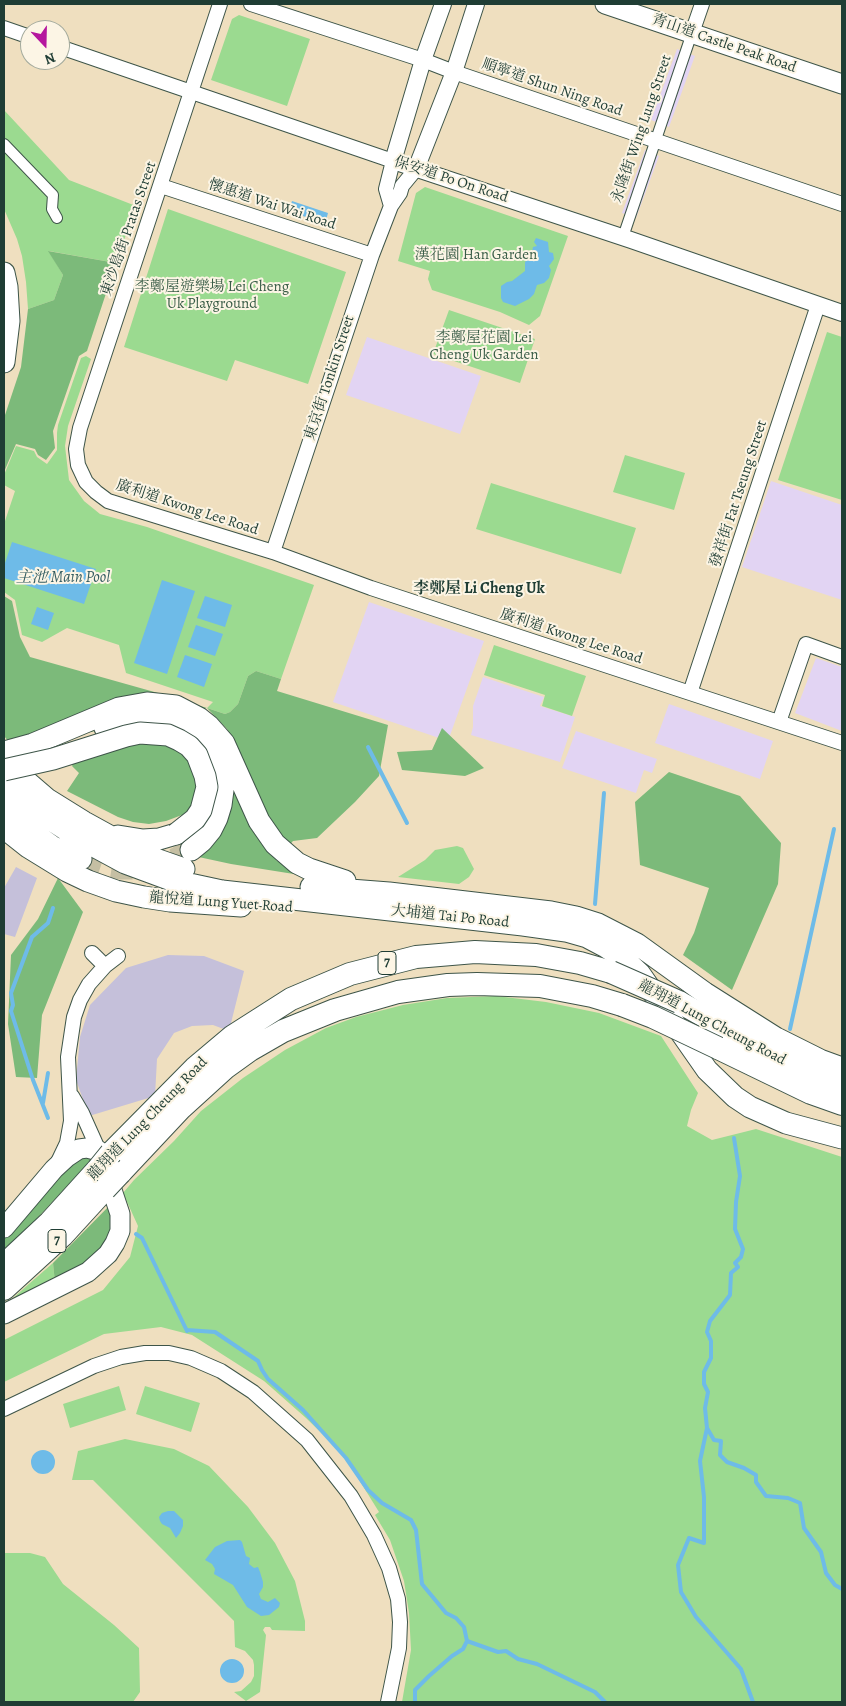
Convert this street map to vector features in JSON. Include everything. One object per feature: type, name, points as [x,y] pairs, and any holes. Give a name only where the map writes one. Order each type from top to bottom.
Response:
[{"type":"highway","name":"龍翔道 Lung Cheung Road","points":[[4,1264],[107,1167],[195,1068],[233,1036],[291,999],[350,974],[374,966],[416,957],[475,952],[536,955],[580,964],[619,975],[679,1002],[804,1072],[842,1087]]},
{"type":"highway","name":"龍翔道 Lung Cheung Road","points":[[4,1288],[62,1236],[107,1167],[181,1108],[225,1068],[250,1050],[283,1031],[335,1010],[398,992],[448,985],[477,984],[540,986],[592,996],[653,1017],[811,1092],[842,1104]]},
{"type":"main road","name":"青山道 Castle Peak Road","points":[[605,4],[842,84]]},
{"type":"main road","points":[[4,273],[7,287],[8,321],[4,362]]},
{"type":"main road","points":[[4,753],[33,744],[119,708],[147,703],[176,706],[200,718],[218,735],[229,753],[266,834],[275,844],[297,863],[393,902]]},
{"type":"main road","points":[[4,753],[38,750],[131,721],[165,720],[180,724],[194,731],[213,751],[222,777],[224,790],[218,818],[211,830],[191,850]]},
{"type":"main road","points":[[4,770],[54,760],[140,733],[168,735],[189,746],[202,765],[206,782],[205,799],[195,820],[176,834],[159,839],[143,840],[106,834]]},
{"type":"main road","name":"大埔道 Tai Po Road","points":[[4,762],[47,799],[106,834],[144,855],[198,872],[566,931],[586,938],[606,947],[624,959],[640,974],[707,1070],[734,1097],[750,1108],[786,1123],[842,1138]]},
{"type":"main road","name":"大埔道 Tai Po Road","points":[[4,784],[33,808],[76,838],[126,863],[171,880],[222,891],[552,912],[598,924],[637,944],[712,998],[776,1038],[820,1060],[842,1068]]},
{"type":"main road","points":[[4,809],[53,847],[81,860]]},
{"type":"main road","name":"龍悅道 Lung Yuet Road","points":[[4,828],[46,860],[88,881],[116,891],[144,897],[170,901],[274,908],[393,902]]},
{"type":"main road","points":[[4,1228],[54,1169],[79,1149],[87,1148],[107,1167],[120,1214],[120,1231],[115,1243],[100,1262],[88,1272],[4,1314]]},
{"type":"street","name":"東沙島街 Pratas Street","points":[[78,465],[76,449],[80,428],[220,4]]},
{"type":"street","name":"順寧道 Shun Ning Road","points":[[251,4],[423,60],[842,204]]},
{"type":"street","name":"東京街 Tonkin Street","points":[[391,206],[386,189],[392,161],[423,60],[443,4]]},
{"type":"street","name":"東京街 Tonkin Street","points":[[273,552],[372,255],[391,206],[400,193],[402,186],[416,169],[454,72],[476,4]]},
{"type":"street","name":"永隆街 Wing Lung Street","points":[[623,237],[702,4]]},
{"type":"street","points":[[4,28],[20,34]]},
{"type":"street","name":"保安道 Po On Road","points":[[70,50],[842,313]]},
{"type":"street","points":[[4,144],[52,195],[52,209],[57,218]]},
{"type":"street","name":"懷惠道 Wai Wai Road","points":[[161,186],[372,255]]},
{"type":"street","name":"發祥街 Fat Tseung Street","points":[[690,693],[818,305]]},
{"type":"street","name":"廣利道 Kwong Lee Road","points":[[78,465],[86,482],[108,501],[273,552],[371,588],[842,743]]},
{"type":"street","points":[[779,722],[806,644],[842,657]]},
{"type":"street","points":[[92,953],[105,966]]},
{"type":"street","points":[[54,1169],[62,1155],[70,1132],[71,1108],[68,1057],[74,1017],[85,992],[105,966],[118,956]]},
{"type":"street","points":[[70,1094],[82,1113],[107,1167]]},
{"type":"street","points":[[4,1409],[94,1366],[121,1357],[146,1353],[169,1353],[191,1358],[221,1371],[253,1392],[307,1440],[351,1496],[374,1535],[389,1568],[398,1599],[400,1622],[399,1648],[388,1702]]},
{"type":"shaded area","points":[[677,49],[695,56],[669,127],[651,120]]},
{"type":"shaded area","points":[[645,150],[659,156],[636,218],[622,213]]},
{"type":"shaded area","points":[[367,337],[481,376],[460,434],[346,395]]},
{"type":"shaded area","points":[[771,481],[842,505],[842,600],[742,567]]},
{"type":"shaded area","points":[[369,602],[484,641],[448,741],[333,702]]},
{"type":"shaded area","points":[[816,658],[842,667],[842,731],[795,713]]},
{"type":"shaded area","points":[[483,677],[544,697],[540,706],[575,717],[560,762],[471,735],[473,706]]},
{"type":"shaded area","points":[[669,704],[773,741],[760,779],[655,743]]},
{"type":"shaded area","points":[[576,731],[657,759],[652,773],[644,770],[636,793],[562,768]]},
{"type":"shaded area","points":[[16,867],[37,878],[15,937],[4,934],[4,888]]},
{"type":"shaded area","points":[[168,955],[204,956],[244,971],[229,1031],[213,1025],[192,1026],[174,1033],[157,1059],[155,1096],[89,1116],[76,1080],[80,1037],[90,1005],[126,968]]},
{"type":"green space","points":[[239,15],[310,39],[287,106],[211,80],[232,19]]},
{"type":"green space","points":[[4,110],[69,180],[136,206],[116,263],[49,251],[63,275],[54,300],[28,309],[22,256],[4,209]]},
{"type":"green space","name":"漢花園 Han Garden","points":[[425,187],[568,236],[540,316],[529,325],[500,312],[432,290],[428,279],[430,271],[398,261],[416,193]]},
{"type":"green space","name":"李鄭屋遊樂場 Lei Cheng Uk Playground","points":[[168,209],[346,272],[308,384],[235,360],[227,381],[124,347]]},
{"type":"green space","points":[[48,251],[116,263],[87,351],[79,356],[53,431],[55,448],[46,460],[38,455],[35,449],[16,444],[4,472],[4,418],[21,367],[28,309],[54,300],[63,275]]},
{"type":"green space","name":"李鄭屋花園 Lei Cheng Uk Garden","points":[[449,310],[535,339],[520,383],[433,354]]},
{"type":"green space","points":[[827,332],[842,337],[842,500],[778,480]]},
{"type":"green space","points":[[86,356],[91,359],[68,426],[65,446],[69,480],[84,501],[100,514],[147,527],[314,585],[281,679],[256,671],[248,676],[238,704],[225,714],[207,708],[213,702],[126,673],[119,645],[67,628],[42,642],[22,635],[15,600],[4,592],[4,524],[15,491],[4,485],[4,475],[16,446],[34,451],[37,457],[47,464],[57,450],[58,425],[81,358]]},
{"type":"green space","points":[[625,455],[685,473],[674,510],[613,492]]},
{"type":"green space","points":[[491,483],[636,528],[621,574],[476,529]]},
{"type":"green space","points":[[4,596],[12,601],[20,637],[30,657],[207,708],[76,735],[9,742],[4,736]]},
{"type":"green space","points":[[494,645],[586,676],[572,716],[542,706],[545,695],[484,675]]},
{"type":"green space","points":[[256,671],[281,679],[277,691],[388,725],[379,776],[317,838],[293,841],[276,860],[300,875],[194,856],[233,795],[241,756],[227,729],[207,708],[225,714],[230,712],[238,704],[248,676]]},
{"type":"green space","points":[[442,728],[484,768],[465,776],[402,770],[397,752],[432,750]]},
{"type":"green space","points":[[154,741],[180,752],[211,785],[195,834],[182,815],[166,821],[149,824],[133,822],[118,817],[67,791],[79,773],[72,766],[75,760],[115,746]]},
{"type":"green space","points":[[669,772],[740,796],[781,843],[778,884],[732,990],[683,955],[694,933],[709,888],[640,865],[635,802]]},
{"type":"green space","points":[[457,846],[463,848],[474,869],[469,877],[459,884],[398,877],[425,860],[435,850]]},
{"type":"green space","points":[[58,878],[83,912],[42,1015],[37,1078],[16,1077],[8,1024],[11,955],[38,919]]},
{"type":"green space","points":[[496,996],[546,1002],[599,1013],[661,1036],[698,1093],[687,1126],[712,1140],[756,1129],[842,1157],[842,1702],[402,1702],[411,1650],[409,1613],[404,1581],[390,1540],[375,1515],[379,1512],[343,1454],[264,1381],[192,1335],[161,1327],[104,1334],[4,1382],[4,1340],[103,1290],[130,1257],[138,1226],[123,1193],[201,1111],[243,1078],[285,1050],[326,1028],[356,1017],[403,1005],[447,998]]},
{"type":"green space","points":[[95,1156],[30,1226],[4,1249],[4,1236],[73,1162],[79,1157]]},
{"type":"green space","points":[[113,1202],[116,1224],[102,1255],[55,1283],[53,1263]]},
{"type":"green space","points":[[53,1263],[55,1283],[4,1306],[30,1283]]},
{"type":"green space","points":[[119,1386],[126,1410],[70,1428],[63,1404]]},
{"type":"green space","points":[[145,1386],[200,1403],[191,1432],[136,1414]]},
{"type":"green space","points":[[125,1439],[174,1449],[209,1466],[248,1507],[275,1543],[295,1581],[305,1621],[305,1631],[272,1630],[270,1627],[265,1627],[263,1630],[266,1635],[260,1692],[246,1701],[234,1692],[241,1691],[251,1682],[254,1676],[254,1665],[253,1660],[245,1651],[235,1647],[234,1621],[93,1480],[72,1480],[78,1451]]},
{"type":"green space","points":[[4,1553],[30,1553],[45,1557],[63,1584],[139,1648],[140,1692],[133,1702],[4,1702]]},
{"type":"water","points":[[292,201],[328,213],[325,224],[289,211]]},
{"type":"water","points":[[536,238],[548,242],[549,252],[553,253],[554,259],[549,266],[551,270],[549,278],[544,283],[537,285],[534,294],[529,299],[515,306],[503,302],[501,286],[512,281],[525,271],[525,262],[531,257],[533,247],[537,246],[534,242]]},
{"type":"water","name":"主池 Main Pool","points":[[12,542],[96,569],[84,604],[4,578],[4,566]]},
{"type":"water","points":[[162,580],[195,591],[167,674],[134,663]]},
{"type":"water","points":[[205,596],[232,605],[225,627],[197,618]]},
{"type":"water","points":[[37,607],[54,613],[48,630],[31,624]]},
{"type":"water","points":[[196,625],[223,634],[215,656],[188,647]]},
{"type":"water","points":[[185,655],[212,664],[204,687],[177,677]]},
{"type":"water","points":[[43,1450],[48,1451],[54,1457],[54,1467],[48,1473],[43,1474],[38,1473],[32,1467],[31,1462],[32,1457],[38,1451]]},
{"type":"water","points":[[174,1511],[183,1520],[183,1526],[176,1538],[170,1528],[160,1521],[159,1517],[162,1513]]},
{"type":"water","points":[[240,1540],[246,1556],[250,1558],[249,1564],[254,1568],[258,1567],[260,1572],[263,1582],[263,1587],[259,1594],[261,1599],[268,1602],[275,1598],[280,1603],[279,1607],[269,1615],[261,1616],[247,1607],[233,1585],[214,1574],[215,1569],[212,1564],[205,1560],[215,1547],[227,1541]]},
{"type":"water","points":[[232,1659],[237,1660],[243,1666],[243,1676],[237,1682],[232,1683],[227,1682],[221,1676],[220,1671],[221,1666],[227,1660]]},
{"type":"waterway","points":[[368,747],[407,823]]},
{"type":"waterway","points":[[595,904],[604,793]]},
{"type":"waterway","points":[[790,1029],[834,829]]},
{"type":"waterway","points":[[48,1118],[33,1080],[11,1011],[13,1005],[11,993],[32,937],[48,923],[53,908]]},
{"type":"waterway","points":[[43,1103],[48,1073]]},
{"type":"waterway","points":[[734,1138],[740,1176],[736,1202],[735,1229],[743,1249],[741,1257],[735,1263],[738,1267],[731,1273],[730,1295],[710,1321],[707,1332],[711,1341],[711,1358],[704,1372],[704,1384],[708,1392],[705,1408],[707,1428],[700,1461],[704,1497],[704,1543],[689,1538],[678,1565],[681,1592],[696,1617],[741,1669],[753,1702]]},
{"type":"waterway","points":[[136,1234],[142,1238],[187,1331]]},
{"type":"waterway","points":[[187,1330],[215,1332],[258,1361],[268,1379],[303,1410],[346,1458],[368,1490],[382,1503],[411,1520],[416,1530],[422,1584],[446,1613],[456,1618],[464,1627],[467,1641],[463,1649],[452,1656],[415,1690],[415,1702]]},
{"type":"waterway","points":[[707,1428],[714,1440],[721,1441],[720,1455],[727,1462],[756,1475],[756,1482],[766,1496],[788,1498],[800,1503],[804,1528],[821,1552],[826,1573],[835,1585],[842,1589]]},
{"type":"waterway","points":[[467,1641],[498,1652],[506,1651],[518,1659],[537,1664],[595,1692],[605,1702]]},
{"type":"tunnel","points":[[81,859],[102,866],[137,869],[168,862],[191,850]]},
{"type":"district","name":"李鄭屋 Li Cheng Uk","points":[[479,589]]}]
